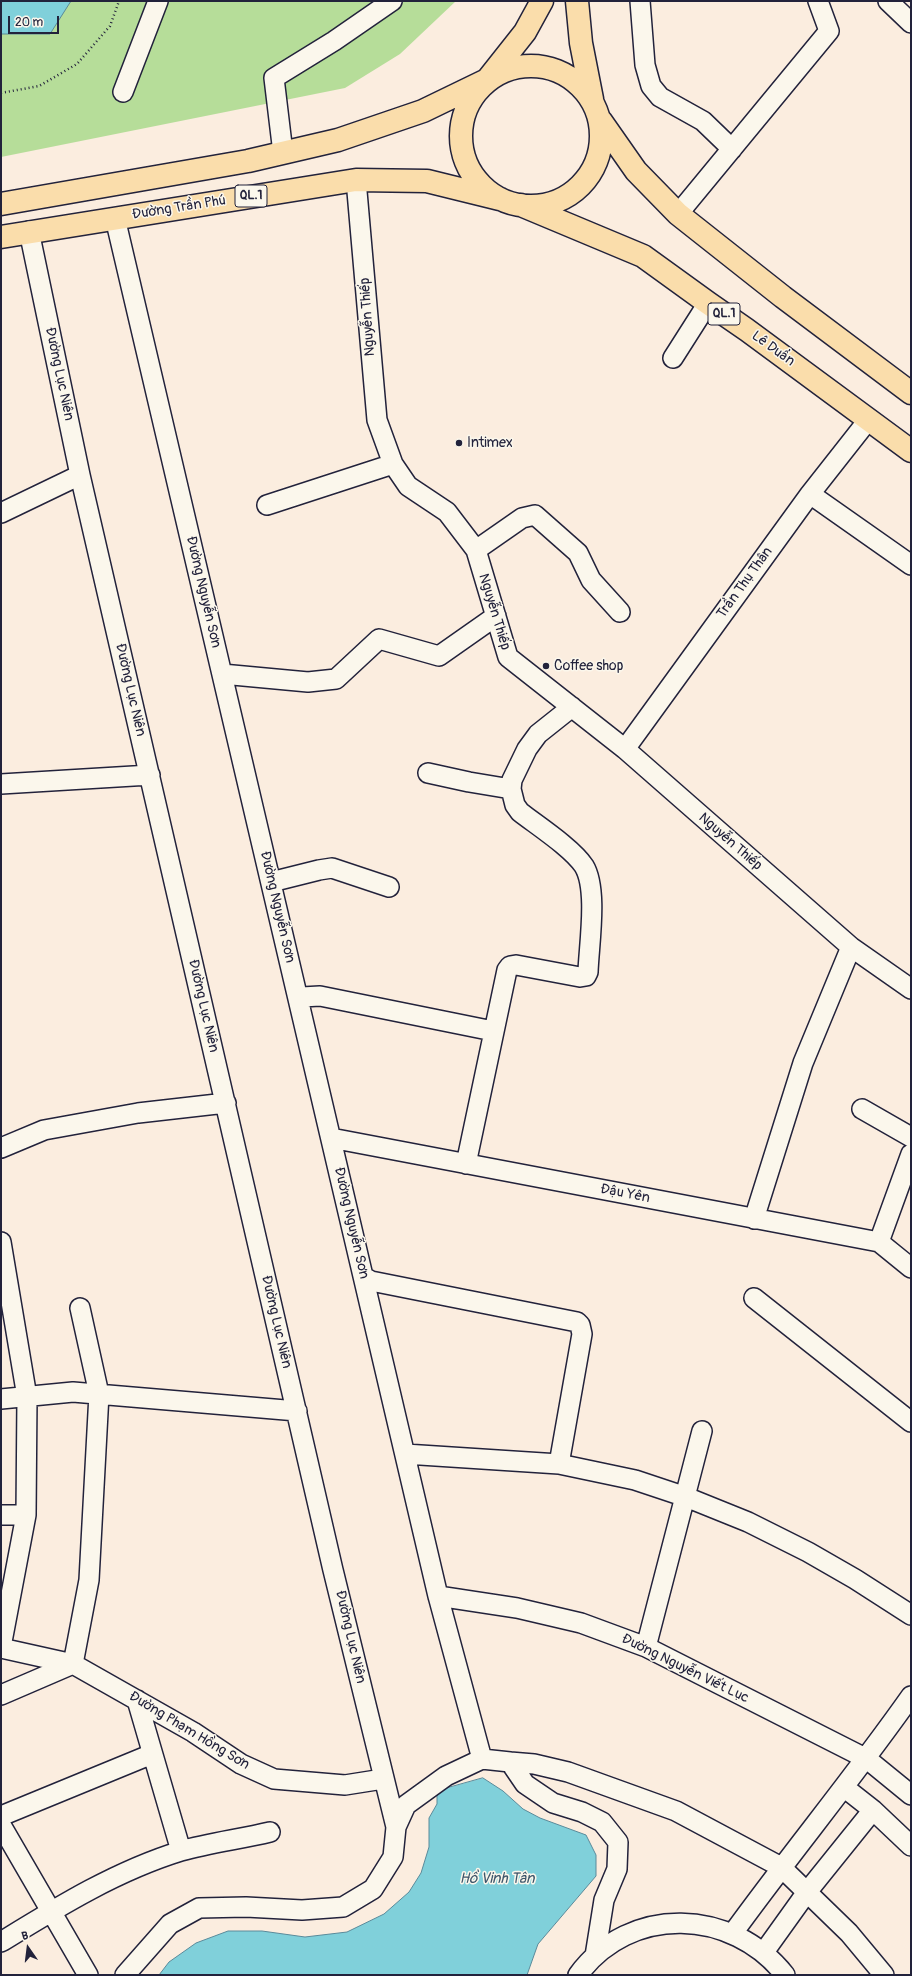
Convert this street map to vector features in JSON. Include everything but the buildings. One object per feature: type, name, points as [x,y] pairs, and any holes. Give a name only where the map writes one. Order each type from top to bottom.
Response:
[{"type":"main road","points":[[487,80],[525,32],[542,1]]},
{"type":"main road","points":[[577,1],[581,43],[593,100]]},
{"type":"main road","name":"QL.1","points":[[1,204],[248,161],[338,140],[423,111],[508,69],[532,65],[556,70],[577,82],[593,100],[601,121],[636,171],[678,214],[782,297],[911,393]]},
{"type":"main road","name":"QL.1","points":[[487,80],[471,98],[462,121],[461,145],[468,168],[482,186],[500,199],[521,205],[544,205],[565,197],[583,184],[595,165],[602,144],[601,121]]},
{"type":"main road","name":"Đường Trần Phú","points":[[1,237],[356,180],[427,181],[500,199]]},
{"type":"main road","points":[[23,200],[28,232]]},
{"type":"main road","name":"Lê Duẩn","points":[[521,205],[643,256],[708,304],[747,330],[911,451]]},
{"type":"street","points":[[123,92],[158,1]]},
{"type":"street","points":[[283,153],[274,78],[334,41],[392,1]]},
{"type":"street","points":[[640,1],[645,65],[651,86],[660,97],[703,121],[732,149]]},
{"type":"street","points":[[678,214],[828,31],[818,1]]},
{"type":"street","points":[[888,1],[911,23]]},
{"type":"street","name":"Nguyễn Thiếp","points":[[356,180],[378,420],[393,464],[408,486],[447,512],[476,550],[508,657],[625,749],[851,948],[911,989]]},
{"type":"street","name":"Đường Nguyễn Sơn","points":[[115,218],[438,1596],[482,1758]]},
{"type":"street","name":"Đường Lục Niên","points":[[28,232],[80,475],[296,1411],[383,1779],[396,1827]]},
{"type":"street","points":[[672,358],[708,304]]},
{"type":"street","name":"Trần Thụ Thân","points":[[625,749],[810,494],[869,419]]},
{"type":"street","points":[[267,505],[393,464]]},
{"type":"street","points":[[1,513],[80,475]]},
{"type":"street","points":[[810,494],[911,565]]},
{"type":"street","points":[[476,550],[522,518],[535,515],[578,553],[591,580],[620,612]]},
{"type":"street","points":[[222,674],[308,682],[336,679],[378,639],[438,656],[496,616]]},
{"type":"street","points":[[466,1164],[507,970],[510,966],[516,965],[580,978],[586,976],[588,972],[592,895],[588,874],[575,856],[520,812],[513,801],[511,789],[512,780],[532,741],[572,707]]},
{"type":"street","points":[[428,773],[511,789]]},
{"type":"street","points":[[1,784],[150,775]]},
{"type":"street","points":[[271,882],[332,868],[389,887]]},
{"type":"street","points":[[754,1219],[803,1063],[851,948]]},
{"type":"street","points":[[299,1002],[302,997],[320,996],[493,1031]]},
{"type":"street","points":[[1,1148],[44,1130],[138,1113],[226,1104]]},
{"type":"street","points":[[862,1109],[911,1136]]},
{"type":"street","name":"Đậu Yên","points":[[331,1138],[340,1142],[466,1164],[879,1242],[911,1268]]},
{"type":"street","points":[[879,1242],[911,1154]]},
{"type":"street","points":[[1,1648],[26,1515],[27,1397],[2,1254]]},
{"type":"street","points":[[364,1277],[371,1281],[577,1322],[582,1334],[559,1464]]},
{"type":"street","points":[[754,1298],[911,1422]]},
{"type":"street","points":[[1,1695],[73,1664],[89,1580],[99,1394],[80,1308]]},
{"type":"street","points":[[1,1400],[73,1392],[296,1411]]},
{"type":"street","points":[[646,1647],[702,1431]]},
{"type":"street","points":[[405,1454],[559,1464],[635,1480],[686,1497],[748,1522],[808,1552],[855,1579],[911,1615]]},
{"type":"street","points":[[1,1515],[26,1515]]},
{"type":"street","name":"Đường Nguyễn Viết Lục","points":[[438,1596],[517,1608],[581,1623],[646,1647],[866,1760],[911,1795]]},
{"type":"street","name":"Đường Phạm Hồng Sơn","points":[[1,1648],[73,1664],[193,1732],[241,1764],[274,1779],[345,1785],[383,1779]]},
{"type":"street","points":[[733,1933],[781,1867],[866,1760],[911,1696]]},
{"type":"street","points":[[137,1700],[181,1851]]},
{"type":"street","points":[[1,1816],[152,1754]]},
{"type":"street","points":[[125,1975],[170,1924],[200,1908],[246,1907],[302,1910],[343,1907],[373,1889],[394,1858],[396,1827],[406,1805],[446,1776],[482,1758],[534,1764],[568,1772],[676,1811],[781,1867],[849,1934],[884,1975]]},
{"type":"street","points":[[510,1762],[525,1784],[553,1803],[582,1812],[602,1822],[618,1842],[617,1869],[604,1900],[595,1956]]},
{"type":"street","points":[[844,1788],[873,1810],[911,1846]]},
{"type":"street","points":[[764,1952],[807,1892],[873,1810]]},
{"type":"street","points":[[1,1825],[88,1975]]},
{"type":"street","points":[[1,1942],[50,1911],[109,1880],[181,1851],[270,1832]]},
{"type":"street","points":[[578,1975],[595,1956],[626,1935],[661,1924],[698,1923],[733,1933],[764,1952],[785,1975]]},
{"type":"path","points":[[1,93],[39,86],[77,64],[110,26],[119,1]]},
{"type":"green space","points":[[1,1],[456,1],[400,54],[345,88],[1,157]]},
{"type":"water","points":[[1,1],[71,1],[50,34],[1,34]]},
{"type":"water","name":"Hồ Vinh Tân","points":[[483,1778],[503,1791],[523,1809],[540,1818],[586,1835],[596,1855],[596,1876],[538,1944],[527,1975],[159,1975],[169,1962],[196,1943],[228,1931],[262,1931],[305,1937],[347,1932],[384,1914],[409,1892],[421,1873],[429,1847],[429,1818],[437,1804],[437,1791]]},
{"type":"place","name":"Intimex","points":[[459,443]]},
{"type":"place","name":"Coffee shop","points":[[546,666]]}]
